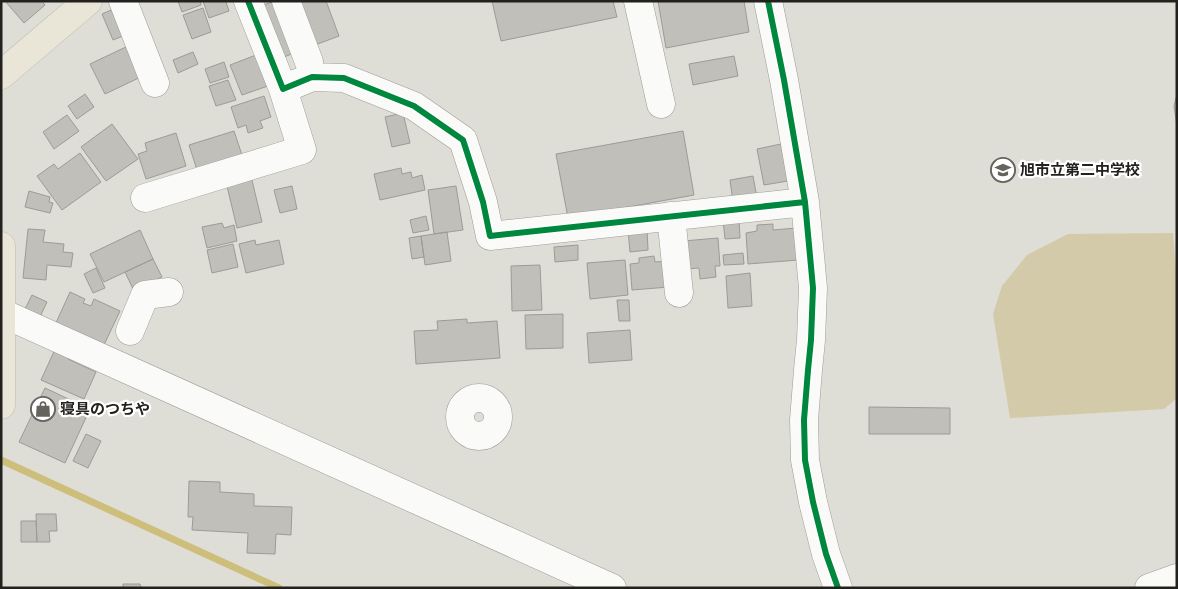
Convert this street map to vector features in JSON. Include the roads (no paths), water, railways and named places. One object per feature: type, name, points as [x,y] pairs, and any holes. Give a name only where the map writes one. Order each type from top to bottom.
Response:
[{"type":"main road","points":[[1,74],[88,1]]},
{"type":"main road","points":[[1,246],[1,405]]},
{"type":"street","points":[[123,1],[155,82]]},
{"type":"street","points":[[146,198],[302,150],[283,89],[248,1]]},
{"type":"street","points":[[286,1],[309,62]]},
{"type":"street","points":[[638,1],[661,104]]},
{"type":"street","points":[[768,1],[784,80],[804,202],[813,288],[811,340],[804,420],[805,460],[826,554],[838,588]]},
{"type":"street","points":[[283,89],[312,77],[344,78],[414,106],[446,128],[462,140],[484,202],[490,236],[804,202]]},
{"type":"street","points":[[671,216],[679,293]]},
{"type":"street","points":[[130,331],[145,295],[169,292]]},
{"type":"street","points":[[2,313],[612,588]]},
{"type":"street","points":[[1149,588],[1177,578]]},
{"type":"waterway","points":[[1,460],[279,588]]},
{"type":"place","name":"旭市立第二中学校","points":[[1003,170]]},
{"type":"place","name":"寝具のつちや","points":[[43,409]]}]
